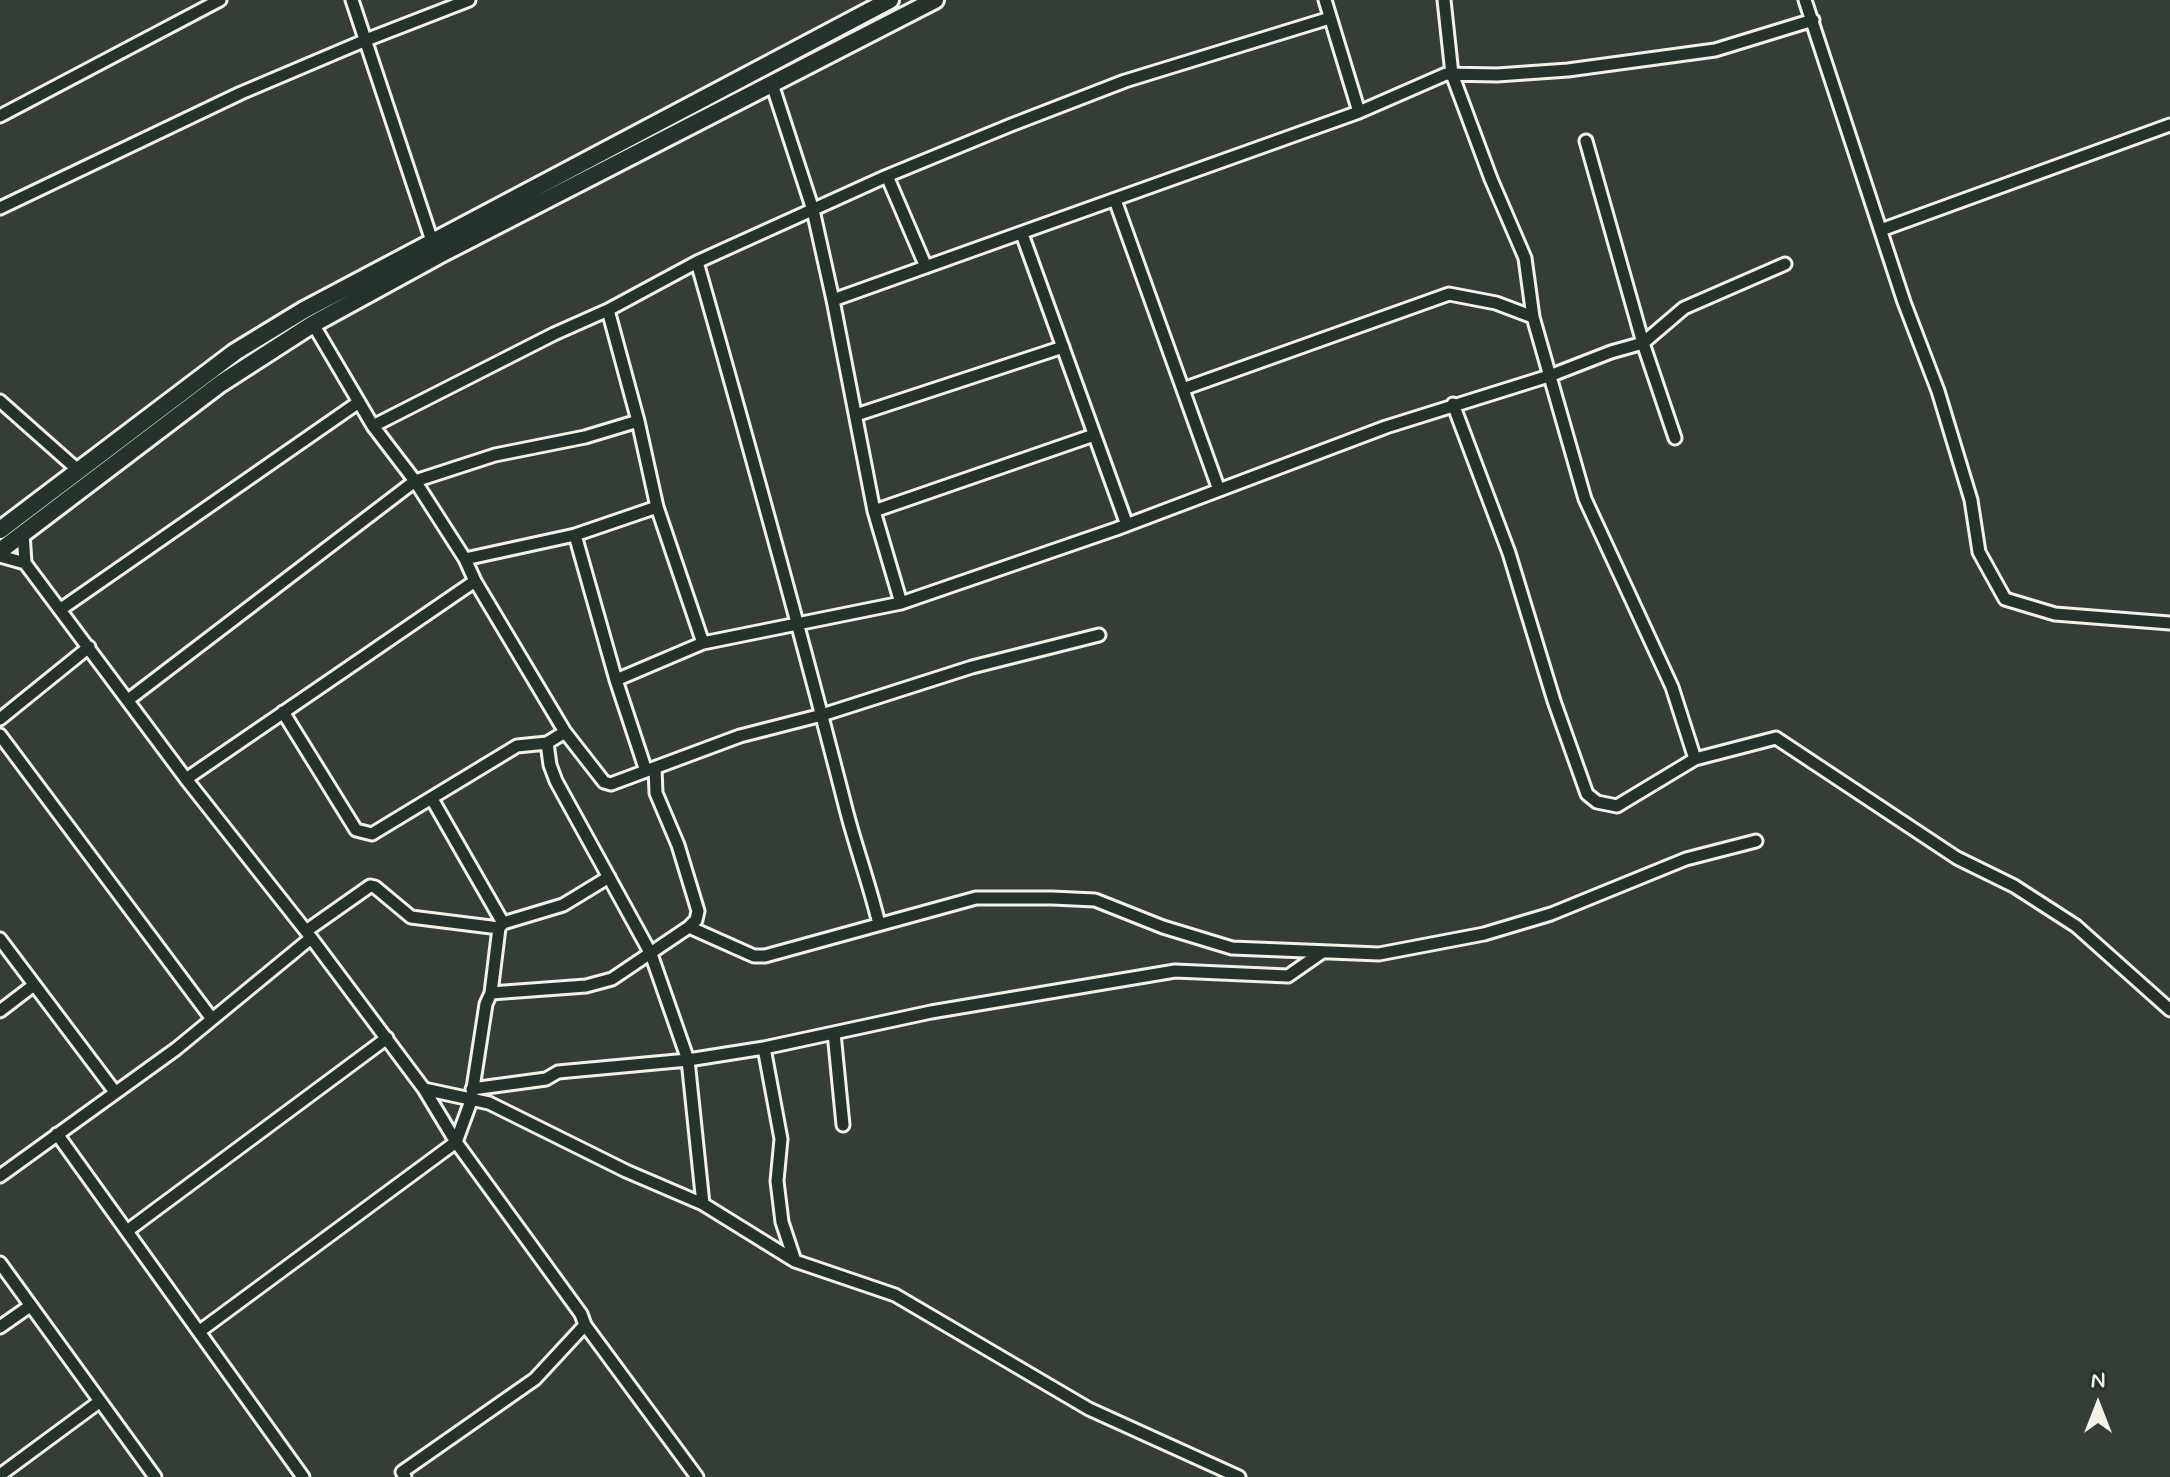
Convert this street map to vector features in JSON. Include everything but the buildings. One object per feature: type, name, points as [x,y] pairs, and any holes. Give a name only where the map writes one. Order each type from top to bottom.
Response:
[{"type":"main road","points":[[0,553],[220,384],[415,260],[432,241],[890,0]]},
{"type":"main road","points":[[0,530],[235,352],[304,310],[415,260],[935,0]]},
{"type":"street","points":[[0,116],[220,0]]},
{"type":"street","points":[[352,0],[432,241]]},
{"type":"street","points":[[0,208],[241,93],[469,0]]},
{"type":"street","points":[[1325,0],[1359,112]]},
{"type":"street","points":[[1444,0],[1452,74],[1491,179],[1525,258],[1533,317],[1585,499],[1672,687],[1695,759]]},
{"type":"street","points":[[1805,0],[1942,405],[1971,500],[1979,552],[2005,599],[2055,614],[2170,623]]},
{"type":"street","points":[[373,426],[608,310],[697,262],[887,176],[1125,81],[1330,18]]},
{"type":"street","points":[[833,300],[1359,112],[1446,74],[1497,75],[1568,70],[1715,50],[1813,20]]},
{"type":"street","points":[[772,84],[813,210],[874,511],[901,603]]},
{"type":"street","points":[[1881,230],[2170,125]]},
{"type":"street","points":[[1586,141],[1643,343],[1675,438]]},
{"type":"street","points":[[887,176],[926,267]]},
{"type":"street","points":[[1115,200],[1219,490]]},
{"type":"street","points":[[1022,234],[1127,525]]},
{"type":"street","points":[[697,262],[799,623],[879,924]]},
{"type":"street","points":[[616,680],[703,643],[901,603],[1127,525],[1453,404],[1552,375],[1643,343],[1684,308],[1785,264]]},
{"type":"street","points":[[1183,389],[1449,294],[1496,303],[1533,317]]},
{"type":"street","points":[[608,310],[657,507],[703,643]]},
{"type":"street","points":[[313,324],[373,426],[415,481],[465,559],[565,732],[604,782],[611,784],[740,736],[822,715],[972,667],[1099,635]]},
{"type":"street","points":[[856,415],[1063,347]]},
{"type":"street","points":[[0,401],[79,471]]},
{"type":"street","points":[[61,609],[359,402]]},
{"type":"street","points":[[1453,404],[1509,553],[1554,701],[1587,794],[1597,802],[1617,806],[1695,759],[1776,738],[1957,858],[2014,886],[2076,926],[2170,1010]]},
{"type":"street","points":[[128,700],[415,481],[495,455],[585,437],[638,421]]},
{"type":"street","points":[[874,511],[1094,435]]},
{"type":"street","points":[[465,559],[575,535],[657,507]]},
{"type":"street","points":[[23,533],[25,563]]},
{"type":"street","points":[[491,993],[586,986],[612,979],[689,927],[696,920],[698,911],[678,845],[616,680],[575,535]]},
{"type":"street","points":[[0,553],[25,563],[186,779],[387,1038],[424,1089],[456,1142],[581,1314],[585,1325],[697,1477]]},
{"type":"street","points":[[186,779],[475,581]]},
{"type":"street","points":[[0,719],[89,647]]},
{"type":"street","points":[[283,712],[356,830],[372,834],[517,746],[547,743],[565,732]]},
{"type":"street","points":[[0,735],[212,1019]]},
{"type":"street","points":[[547,743],[556,781],[651,954],[688,1060],[703,1204]]},
{"type":"street","points":[[631,777],[656,793]]},
{"type":"street","points":[[200,1331],[456,1142],[472,1095],[501,926],[432,799]]},
{"type":"street","points":[[689,927],[754,956],[765,956],[976,898],[1095,900],[1163,927],[1232,948],[1379,954],[1484,934],[1551,914],[1686,859],[1756,841]]},
{"type":"street","points":[[0,1176],[176,1049],[308,934],[370,886],[411,917],[501,926],[563,905],[609,877]]},
{"type":"street","points":[[0,939],[115,1092]]},
{"type":"street","points":[[472,1095],[546,1079],[558,1072],[688,1060],[764,1048],[931,1012],[1175,971],[1288,976],[1322,952]]},
{"type":"street","points":[[0,1011],[34,985]]},
{"type":"street","points":[[834,1033],[843,1125]]},
{"type":"street","points":[[127,1231],[387,1038]]},
{"type":"street","points":[[764,1048],[781,1139],[777,1181],[782,1222],[795,1261]]},
{"type":"street","points":[[424,1089],[472,1095],[626,1171],[703,1204],[795,1261],[895,1295],[1089,1409],[1239,1477]]},
{"type":"street","points":[[57,1134],[303,1477]]},
{"type":"street","points":[[0,1263],[155,1477]]},
{"type":"street","points":[[0,1327],[30,1306]]},
{"type":"street","points":[[401,1475],[535,1379],[585,1325]]},
{"type":"street","points":[[0,1475],[99,1402]]}]
